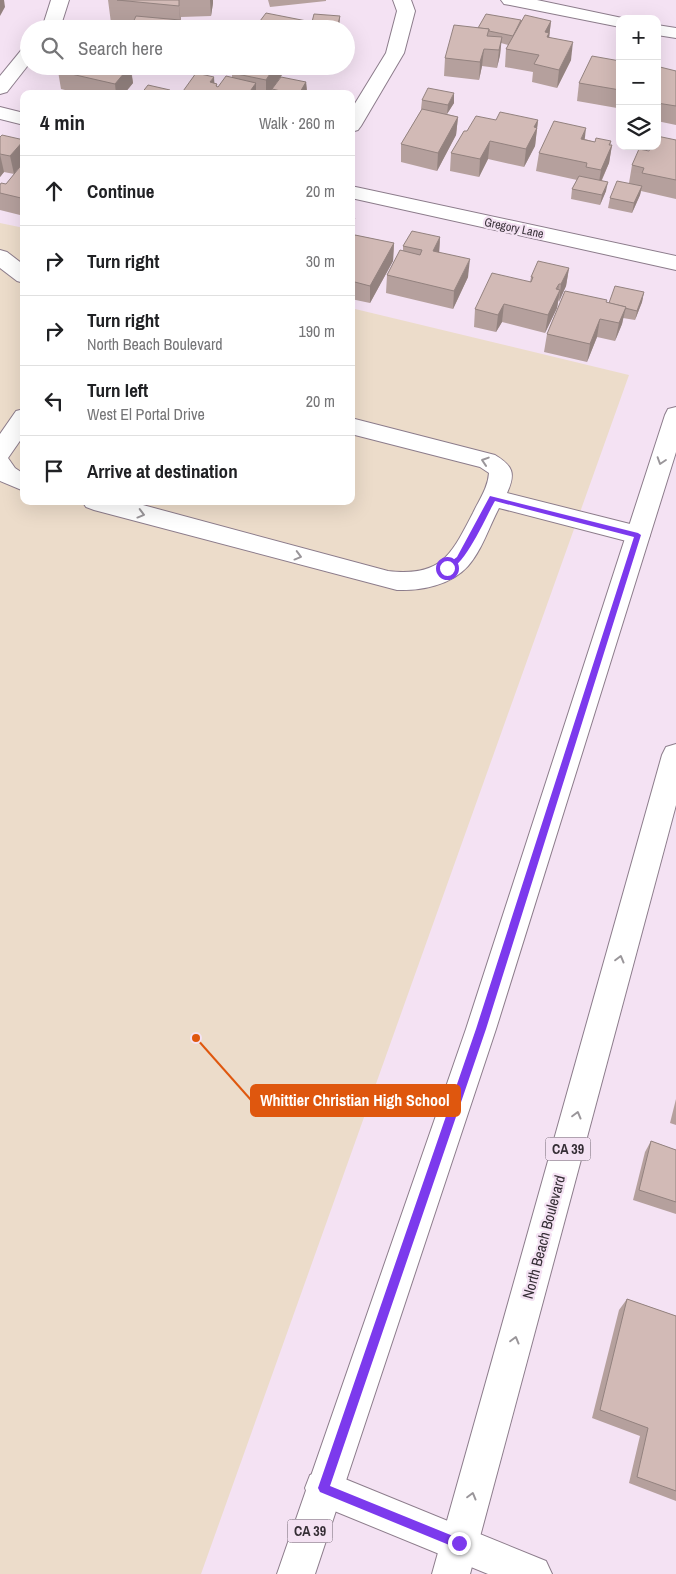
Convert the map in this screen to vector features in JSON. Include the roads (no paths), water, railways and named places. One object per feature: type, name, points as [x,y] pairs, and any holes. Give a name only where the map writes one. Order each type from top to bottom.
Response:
[{"type":"main road","points":[[54,20],[60,0]]},
{"type":"main road","points":[[355,119],[395,53],[406,11],[402,0]]},
{"type":"main road","points":[[510,0],[616,21]]},
{"type":"main road","points":[[0,88],[20,63]]},
{"type":"main road","points":[[0,114],[20,118]]},
{"type":"main road","name":"Gregory Lane","points":[[355,193],[676,263]]},
{"type":"main road","points":[[0,257],[20,273]]},
{"type":"main road","name":"CA 39","points":[[296,1574],[323,1488],[481,1029],[676,415]]},
{"type":"main road","points":[[0,452],[20,423]]},
{"type":"main road","points":[[109,505],[402,582],[434,575],[460,559],[502,478],[500,469],[492,463],[355,427]]},
{"type":"main road","points":[[0,464],[6,474],[20,482]]},
{"type":"main road","points":[[493,498],[638,535]]},
{"type":"main road","name":"North Beach Boulevard","points":[[455,1559],[676,756]]},
{"type":"main road","points":[[323,1488],[455,1559],[533,1574]]},
{"type":"place","name":"Whittier Christian High School","points":[[196,1038]]}]
